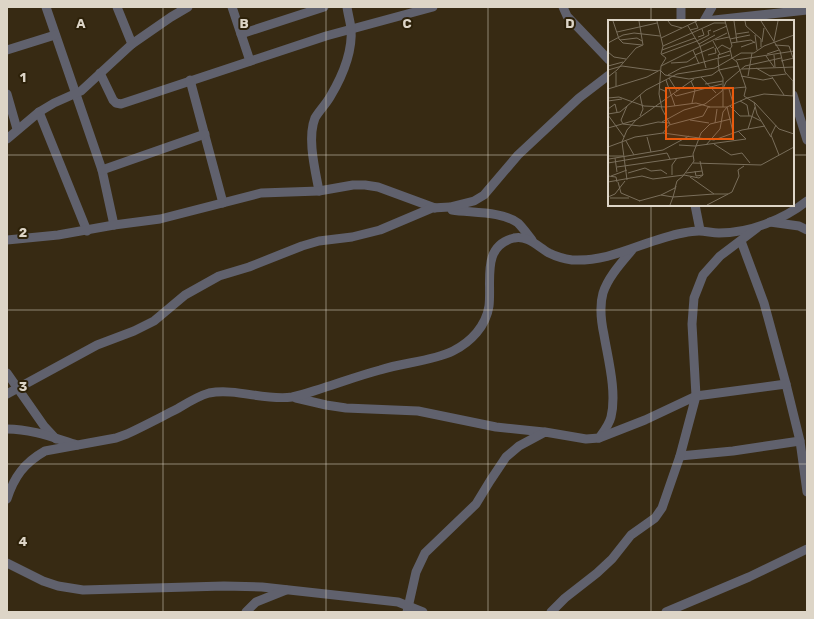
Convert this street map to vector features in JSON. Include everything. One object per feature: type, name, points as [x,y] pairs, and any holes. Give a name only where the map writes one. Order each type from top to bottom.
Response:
[{"type":"street","points":[[46,7],[102,170],[114,225]]},
{"type":"street","points":[[117,7],[132,44]]},
{"type":"street","points":[[7,139],[39,112],[54,103],[81,91],[132,44],[188,7]]},
{"type":"street","points":[[232,7],[250,61]]},
{"type":"street","points":[[241,34],[324,7]]},
{"type":"street","points":[[319,190],[312,150],[312,133],[316,117],[326,104],[340,80],[345,67],[351,42],[351,28],[347,7]]},
{"type":"street","points":[[100,73],[113,100],[116,103],[121,104],[351,28],[433,7]]},
{"type":"street","points":[[563,7],[567,16],[608,59]]},
{"type":"street","points":[[681,7],[681,20]]},
{"type":"street","points":[[706,20],[712,7]]},
{"type":"street","points":[[722,20],[773,17],[807,10]]},
{"type":"street","points":[[7,50],[55,34]]},
{"type":"street","points":[[7,394],[96,345],[134,331],[154,321],[185,295],[219,276],[250,267],[302,246],[319,241],[352,237],[380,230],[432,208],[460,206],[474,201],[484,195],[518,155],[579,98],[608,76]]},
{"type":"street","points":[[190,80],[224,203]]},
{"type":"street","points":[[7,94],[17,129]]},
{"type":"street","points":[[794,98],[807,140]]},
{"type":"street","points":[[39,112],[87,231]]},
{"type":"street","points":[[102,170],[205,134]]},
{"type":"street","points":[[7,240],[58,235],[114,225],[160,219],[260,193],[319,190],[353,185],[365,185],[378,187],[432,208],[507,217],[518,224],[532,240],[550,253],[570,260],[600,259],[632,250],[661,238],[684,232],[700,230],[718,234],[759,226],[798,208],[807,201]]},
{"type":"street","points":[[695,206],[700,230]]},
{"type":"street","points":[[770,222],[799,226],[807,230]]},
{"type":"street","points":[[551,612],[565,598],[612,559],[631,535],[655,518],[662,508],[680,456],[696,396],[692,324],[694,298],[703,275],[720,256],[759,226]]},
{"type":"street","points":[[292,397],[381,369],[443,355],[463,345],[472,338],[480,328],[485,318],[488,307],[492,253],[501,244],[515,238],[532,240]]},
{"type":"street","points":[[741,241],[764,303],[786,384],[800,440],[807,492]]},
{"type":"street","points":[[599,438],[607,427],[611,416],[613,400],[611,377],[602,324],[601,301],[609,280],[632,250]]},
{"type":"street","points":[[7,373],[44,426],[56,439]]},
{"type":"street","points":[[7,499],[12,484],[35,456],[45,451],[79,446],[116,438],[127,434],[202,395],[211,393],[224,392],[268,397],[292,397],[326,406],[346,408],[418,411],[496,427],[545,432],[586,439],[599,438],[645,420],[696,396],[786,384]]},
{"type":"street","points":[[7,429],[29,430],[42,433],[79,446]]},
{"type":"street","points":[[407,608],[416,572],[425,553],[476,504],[506,457],[519,446],[545,432]]},
{"type":"street","points":[[680,456],[800,440]]},
{"type":"street","points":[[666,612],[748,577],[807,549]]},
{"type":"street","points":[[7,563],[43,581],[58,586],[84,590],[224,586],[288,590],[398,602],[407,608],[423,612]]},
{"type":"street","points":[[246,612],[256,602],[288,590]]}]
